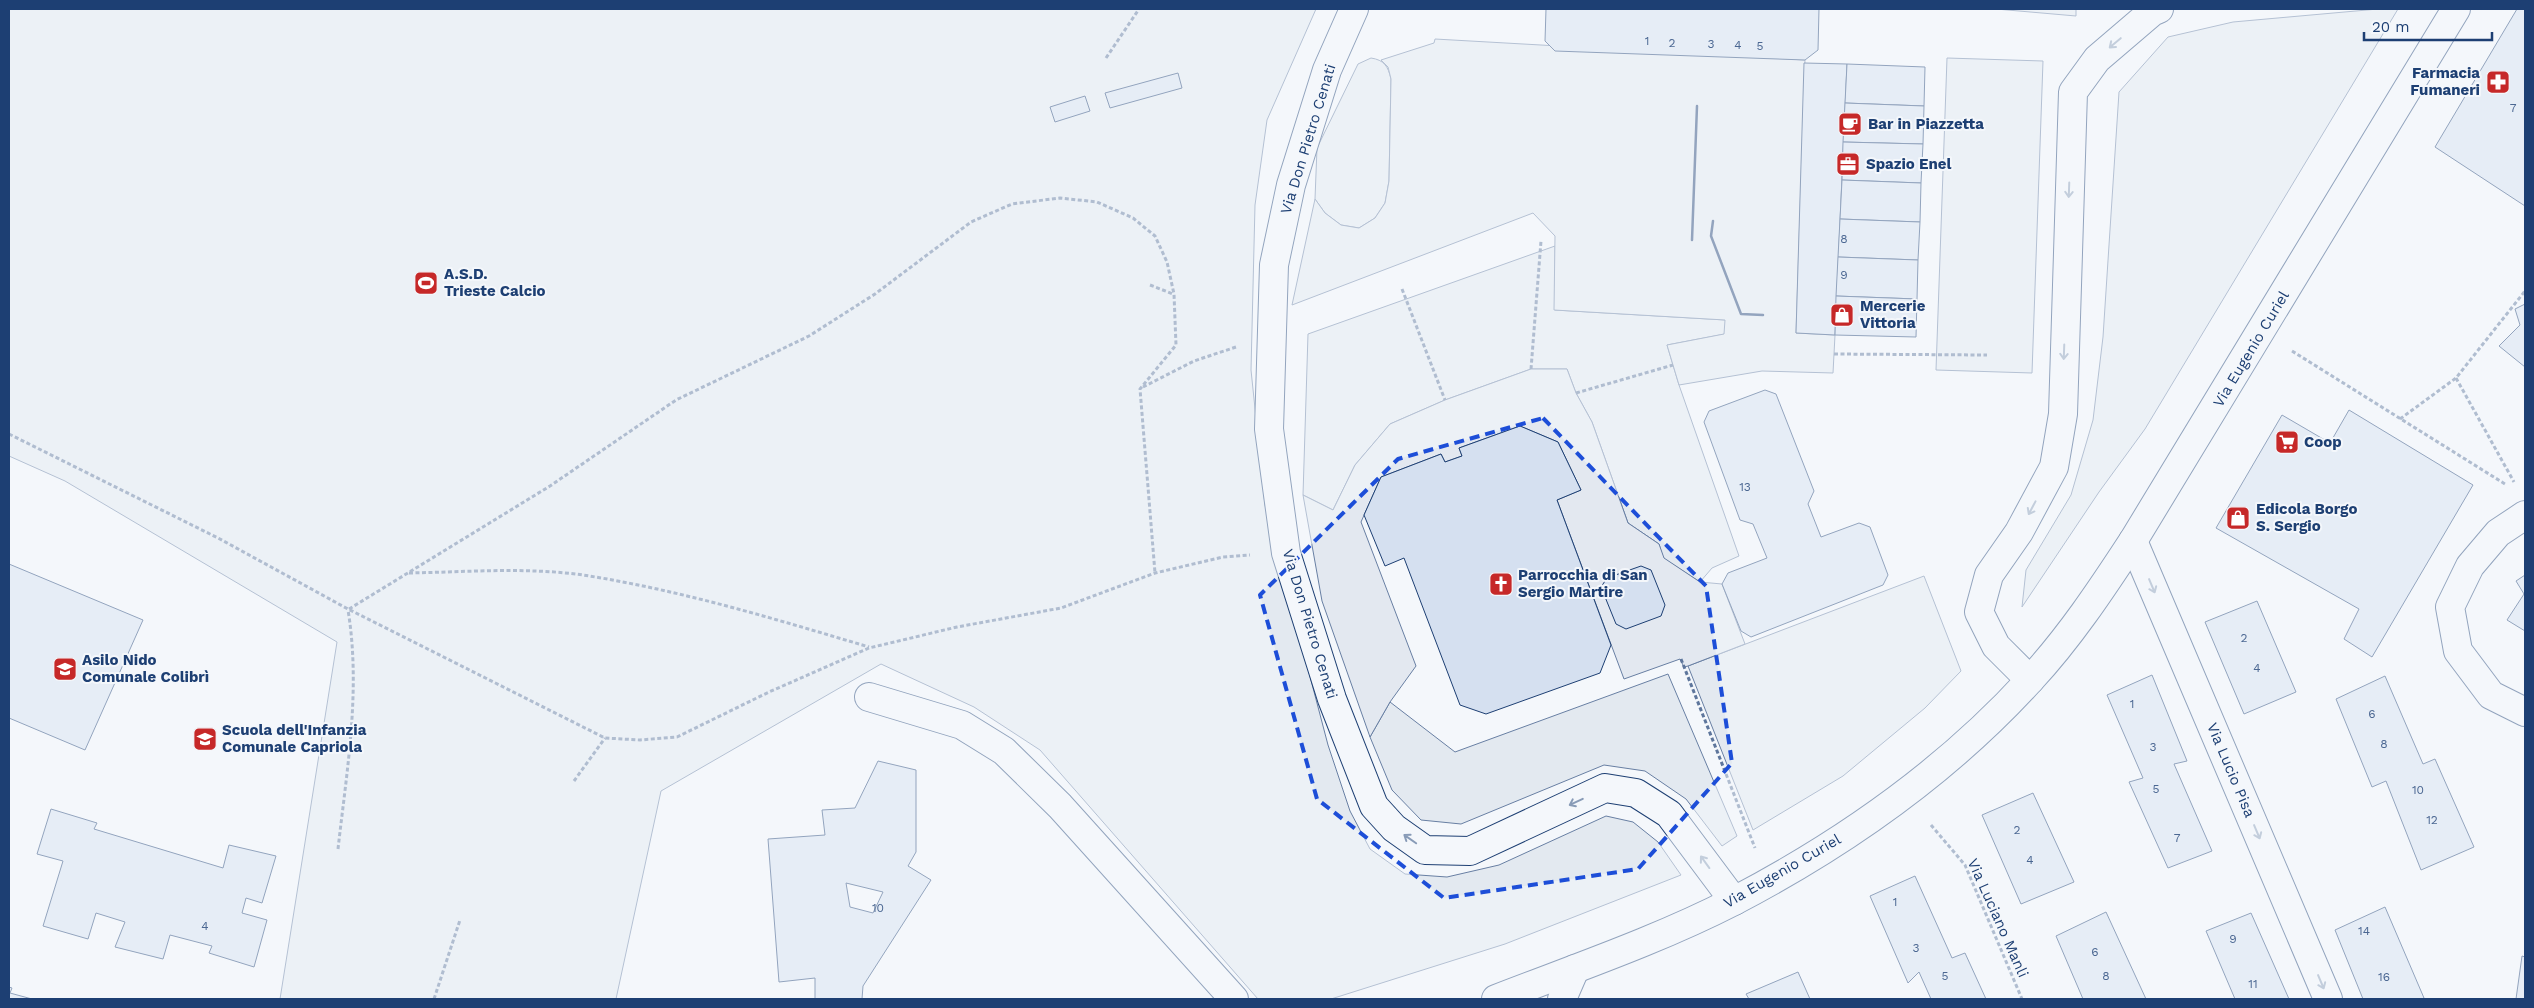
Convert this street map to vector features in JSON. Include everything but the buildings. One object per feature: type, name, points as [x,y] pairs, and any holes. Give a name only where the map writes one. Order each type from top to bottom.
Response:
[{"type":"street","name":"Via Don Pietro Cenati","points":[[1354,9],[1324,79],[1291,185],[1274,265],[1269,429],[1286,553],[1332,699],[1374,806],[1394,828],[1425,850],[1470,851],[1605,788],[1636,793],[1669,814],[1734,901]]},
{"type":"street","points":[[2030,680],[1996,646],[1979,612],[1989,575],[2019,532],[2054,467],[2063,414],[2073,92],[2097,59],[2152,12],[2159,9]]},
{"type":"street","name":"Via Eugenio Curiel","points":[[1496,999],[1646,942],[1734,901],[1822,852],[1905,793],[1980,731],[2030,680],[2085,614],[2133,541],[2262,332],[2456,9]]},
{"type":"street","points":[[2525,515],[2498,533],[2470,566],[2450,607],[2458,651],[2491,695],[2525,712]]},
{"type":"street","name":"Via Lucio Pisa","points":[[2133,541],[2328,999]]},
{"type":"street","points":[[869,697],[962,726],[1004,751],[1060,806],[1234,999]]},
{"type":"street","points":[[1562,999],[1576,968]]},
{"type":"path","points":[[1106,58],[1139,9]]},
{"type":"path","points":[[348,609],[550,486],[676,400],[809,336],[875,294],[971,222],[1012,204],[1060,198],[1097,202],[1133,218],[1155,236],[1167,262],[1174,294],[1176,345],[1140,388],[1155,573]]},
{"type":"path","points":[[1532,368],[1540,241]]},
{"type":"path","points":[[1150,285],[1174,294]]},
{"type":"path","points":[[1402,289],[1445,400]]},
{"type":"path","points":[[2400,419],[2456,378],[2525,291]]},
{"type":"path","points":[[2262,332],[2400,419],[2502,480],[2508,487]]},
{"type":"path","points":[[1140,388],[1194,360],[1240,346]]},
{"type":"path","points":[[1834,354],[1987,355]]},
{"type":"path","points":[[1576,393],[1673,365]]},
{"type":"path","points":[[2456,378],[2516,485]]},
{"type":"path","points":[[9,434],[218,538],[348,609],[604,738],[640,740],[676,737],[769,692],[869,648],[957,627],[1061,608],[1155,573],[1223,557],[1286,553]]},
{"type":"path","points":[[407,573],[513,571],[582,575],[668,591],[781,621],[869,648]]},
{"type":"path","points":[[338,849],[354,704],[354,647],[348,609]]},
{"type":"path","points":[[1681,659],[1756,851]]},
{"type":"path","points":[[574,781],[604,738]]},
{"type":"path","name":"Via Luciano Manli","points":[[1931,825],[1966,865],[2022,999]]},
{"type":"path","points":[[434,999],[460,920]]},
{"type":"highlighted area","points":[[1543,418],[1706,586],[1732,763],[1638,869],[1444,898],[1317,799],[1260,595],[1398,459]]},
{"type":"shaded area","points":[[9,9],[1316,9],[1267,120],[1255,205],[1251,370],[1265,505],[1328,745],[1350,811],[1370,849],[1405,874],[1447,877],[1499,865],[1606,816],[1633,822],[1658,842],[1681,875],[1505,944],[1331,999],[1258,999],[1040,750],[974,707],[881,664],[661,791],[616,999],[280,999],[337,642],[65,481],[9,456]]},
{"type":"shaded area","points":[[1996,9],[2076,9],[2076,16]]},
{"type":"shaded area","points":[[2378,9],[2398,9],[2145,429],[2099,492],[2022,607],[2026,570],[2071,495],[2093,420],[2103,337],[2119,92],[2168,37],[2233,22]]},
{"type":"shaded area","points":[[1435,39],[1805,60],[1796,333],[1835,335],[1833,373],[1762,371],[1679,385],[1667,345],[1724,334],[1725,320],[1554,310],[1555,236],[1533,213],[1292,305],[1315,199],[1325,213],[1341,225],[1359,228],[1375,218],[1385,203],[1389,181],[1391,79],[1388,67],[1381,60],[1434,43]]},
{"type":"shaded area","points":[[1371,58],[1385,64],[1391,79],[1389,181],[1385,203],[1375,218],[1359,228],[1341,225],[1325,213],[1315,199],[1317,148],[1358,64]]},
{"type":"shaded area","points":[[1947,58],[2043,61],[2032,373],[1936,370]]},
{"type":"shaded area","points":[[1555,246],[1555,310],[1726,320],[1725,334],[1667,345],[1679,385],[1739,556],[1712,568],[1700,582],[1663,558],[1659,544],[1628,523],[1592,422],[1576,393],[1567,369],[1531,369],[1445,400],[1390,424],[1355,465],[1333,510],[1303,495],[1308,334]]},
{"type":"shaded area","points":[[1531,369],[1567,369],[1576,393],[1592,422],[1628,523],[1659,544],[1664,558],[1700,582],[1722,584],[1745,644],[1688,666],[1684,667],[1680,659],[1624,679],[1557,500],[1581,490],[1558,442],[1520,426],[1459,448],[1462,456],[1445,462],[1441,454],[1381,477],[1361,522],[1416,666],[1390,702],[1370,737],[1322,601],[1303,495],[1333,510],[1355,465],[1390,424],[1445,400]]},
{"type":"shaded area","points":[[1924,576],[1961,671],[1925,708],[1843,776],[1753,830],[1688,666]]},
{"type":"shaded area","points":[[1668,674],[1737,836],[1722,846],[1686,799],[1645,771],[1604,765],[1461,824],[1421,820],[1392,790],[1370,737],[1390,702],[1455,752]]},
{"type":"wall","points":[[1692,240],[1697,106]]},
{"type":"wall","points":[[1713,221],[1711,236],[1741,314],[1763,315]]},
{"type":"place","name":"Farmacia Fumaneri","points":[[2498,82]]},
{"type":"place","name":"Bar in Piazzetta","points":[[1850,124]]},
{"type":"place","name":"Spazio Enel","points":[[1848,164]]},
{"type":"place","name":"A.S.D. Trieste Calcio","points":[[426,283]]},
{"type":"place","name":"Mercerie Vittoria","points":[[1842,315]]},
{"type":"place","name":"Coop","points":[[2287,442]]},
{"type":"place","name":"Edicola Borgo S. Sergio","points":[[2238,518]]},
{"type":"place","name":"Parrocchia di San Sergio Martire","points":[[1501,584]]},
{"type":"place","name":"Asilo Nido Comunale Colibrì","points":[[65,669]]},
{"type":"place","name":"Scuola dell'Infanzia Comunale Capriola","points":[[205,739]]}]
